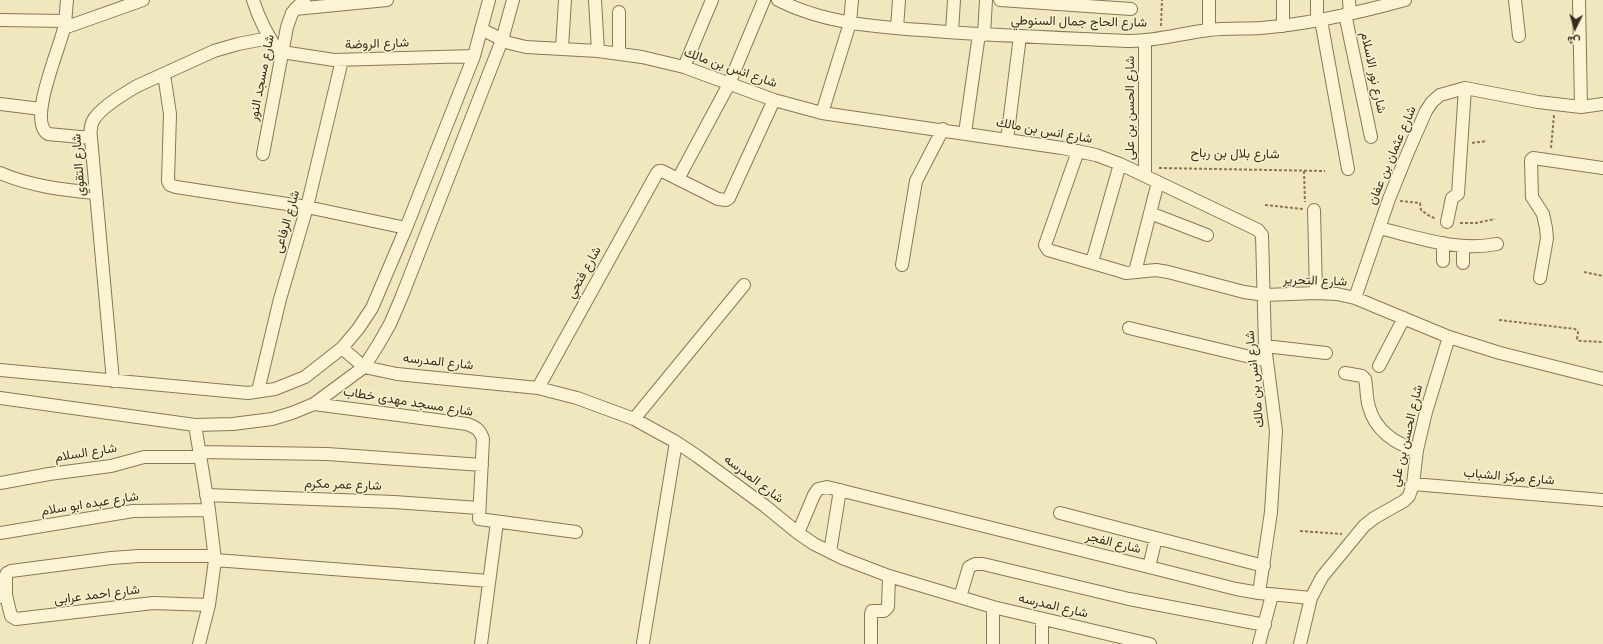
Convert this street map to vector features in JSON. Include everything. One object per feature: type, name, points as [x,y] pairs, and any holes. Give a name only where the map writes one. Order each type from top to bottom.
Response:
[{"type":"street","points":[[68,0],[65,24],[47,82],[41,109],[42,128],[48,134],[91,138]]},
{"type":"street","points":[[0,20],[65,24],[143,0]]},
{"type":"street","points":[[253,0],[269,38],[281,54]]},
{"type":"street","name":"شارع مسجد النور","points":[[263,154],[281,54],[289,19],[300,4],[387,0]]},
{"type":"street","points":[[0,370],[248,393],[275,389],[305,377],[342,348],[358,329],[372,308],[406,228],[474,56],[489,0]]},
{"type":"street","points":[[0,398],[195,425],[233,424],[272,419],[314,404],[364,367],[381,340],[402,296],[502,40],[514,0]]},
{"type":"street","points":[[562,48],[565,0]]},
{"type":"street","points":[[594,0],[598,50]]},
{"type":"street","points":[[684,67],[712,0]]},
{"type":"street","points":[[764,0],[729,84],[678,179],[718,199],[726,200],[729,198],[774,100]]},
{"type":"street","name":"شارع الحاج جمال السنوطي","points":[[778,0],[815,15],[850,23],[981,34],[1145,41],[1209,30],[1283,26],[1319,20],[1391,2],[1405,0]]},
{"type":"street","points":[[822,113],[850,23],[852,0]]},
{"type":"street","points":[[897,28],[899,0]]},
{"type":"street","points":[[952,32],[954,0]]},
{"type":"street","points":[[965,133],[986,0]]},
{"type":"street","points":[[1000,0],[1131,9]]},
{"type":"street","points":[[1209,0],[1209,30]]},
{"type":"street","points":[[1283,0],[1283,26]]},
{"type":"street","points":[[1317,0],[1319,20],[1348,169]]},
{"type":"street","name":"شارع نور الاسلام","points":[[1349,0],[1347,14],[1372,137]]},
{"type":"street","points":[[1515,0],[1519,36]]},
{"type":"street","points":[[1579,0],[1581,107]]},
{"type":"street","points":[[619,12],[620,53]]},
{"type":"street","name":"شارع انس بن مالك","points":[[481,29],[502,40],[526,47],[598,50],[620,53],[684,67],[774,100],[822,113],[942,129],[1078,151],[1145,172],[1158,182],[1258,230],[1262,235],[1265,346],[1276,431],[1271,512],[1259,593]]},
{"type":"street","points":[[1008,140],[1020,36]]},
{"type":"street","name":"شارع التقوي","points":[[113,380],[91,124],[98,115],[124,93],[214,51],[238,44],[269,38]]},
{"type":"street","name":"شارع الحسن بن على","points":[[1145,41],[1145,172]]},
{"type":"street","name":"شارع الروضة","points":[[281,54],[342,60],[474,56]]},
{"type":"street","name":"شارع الرفاعى","points":[[258,391],[280,299],[307,207],[342,60]]},
{"type":"street","points":[[164,74],[170,114],[168,181],[170,185],[176,188],[307,207],[406,228]]},
{"type":"street","points":[[1448,222],[1452,198],[1458,194],[1465,88]]},
{"type":"street","name":"شارع عثمان بن عفان","points":[[1355,298],[1379,228],[1408,152],[1426,111],[1432,102],[1440,95],[1465,88],[1555,104],[1581,107],[1603,104]]},
{"type":"street","points":[[0,104],[41,109]]},
{"type":"street","points":[[902,265],[916,181],[942,129]]},
{"type":"street","name":"شارع التحرير","points":[[1078,151],[1045,245],[1048,250],[1092,262],[1120,272],[1156,270],[1244,292],[1264,294],[1337,294],[1355,298],[1449,337],[1500,353],[1603,379]]},
{"type":"street","points":[[1540,278],[1547,238],[1543,214],[1532,197],[1530,160],[1533,158],[1603,168]]},
{"type":"street","points":[[1092,262],[1120,164]]},
{"type":"street","name":"شارع فتحي","points":[[538,388],[657,172],[661,171],[678,179]]},
{"type":"street","points":[[0,173],[41,186],[65,191],[96,193]]},
{"type":"street","points":[[1135,272],[1158,182]]},
{"type":"street","points":[[1314,210],[1316,293]]},
{"type":"street","points":[[1150,213],[1207,235]]},
{"type":"street","points":[[1379,228],[1443,243],[1463,246],[1497,244]]},
{"type":"street","points":[[1443,243],[1443,261]]},
{"type":"street","points":[[1463,246],[1463,263]]},
{"type":"street","points":[[634,419],[744,285]]},
{"type":"street","points":[[1380,366],[1404,318]]},
{"type":"street","points":[[1129,328],[1268,361]]},
{"type":"street","name":"شارع الحسن بن علي","points":[[1300,644],[1311,598],[1322,577],[1374,518],[1404,501],[1408,496],[1413,484],[1417,450],[1437,374],[1449,337]]},
{"type":"street","points":[[1265,346],[1326,354]]},
{"type":"street","name":"شارع المدرسه","points":[[342,348],[364,367],[397,374],[538,388],[577,398],[634,419],[676,442],[765,506],[798,533],[830,552],[889,576],[993,607],[1042,619],[1099,638],[1150,644]]},
{"type":"street","points":[[1345,373],[1362,376],[1365,379],[1369,407],[1374,419],[1382,430],[1392,440],[1417,450]]},
{"type":"street","name":"شارع مسجد مهدى خطاب","points":[[314,404],[475,426],[483,439],[479,513]]},
{"type":"street","points":[[195,425],[209,510],[214,558],[209,605],[199,644]]},
{"type":"street","points":[[643,643],[676,442]]},
{"type":"street","name":"شارع السلام","points":[[0,483],[49,474],[111,466],[144,457],[200,454],[327,454],[482,465]]},
{"type":"street","name":"شارع مركز الشباب","points":[[1413,484],[1603,500]]},
{"type":"street","name":"شارع الفجر","points":[[798,533],[814,494],[818,489],[827,487],[1149,567],[1156,538],[1264,566]]},
{"type":"street","points":[[830,552],[840,490]]},
{"type":"street","name":"شارع عمر مكرم","points":[[206,495],[394,502],[479,513],[497,522],[576,532]]},
{"type":"street","name":"شارع عبده ابو سلام","points":[[0,533],[133,511],[209,510]]},
{"type":"street","points":[[1060,513],[1156,538]]},
{"type":"street","points":[[481,644],[497,522]]},
{"type":"street","name":"شارع احمد عرابى","points":[[209,605],[153,603],[16,619],[11,616],[3,596],[6,576],[7,573],[11,571],[111,558],[139,556],[214,558],[489,581]]},
{"type":"street","points":[[960,597],[969,567],[975,564],[983,564],[1129,599],[1265,625]]},
{"type":"street","points":[[1149,567],[1236,589],[1272,595],[1311,598]]},
{"type":"street","points":[[871,644],[871,614],[872,611],[884,611],[888,607],[889,576]]},
{"type":"street","points":[[1260,644],[1272,595]]},
{"type":"street","points":[[993,607],[993,644]]},
{"type":"street","points":[[1042,619],[1042,644]]},
{"type":"path","points":[[1160,38],[1162,0]]},
{"type":"path","points":[[1550,160],[1555,104]]},
{"type":"path","points":[[1265,205],[1305,209],[1304,171]]},
{"type":"path","name":"شارع بلال بن رباح","points":[[1145,172],[1325,171]]},
{"type":"path","points":[[1584,272],[1603,276]]},
{"type":"path","points":[[1499,320],[1575,329],[1578,332],[1578,338],[1580,341],[1603,342]]},
{"type":"path","points":[[1300,531],[1357,536]]}]
